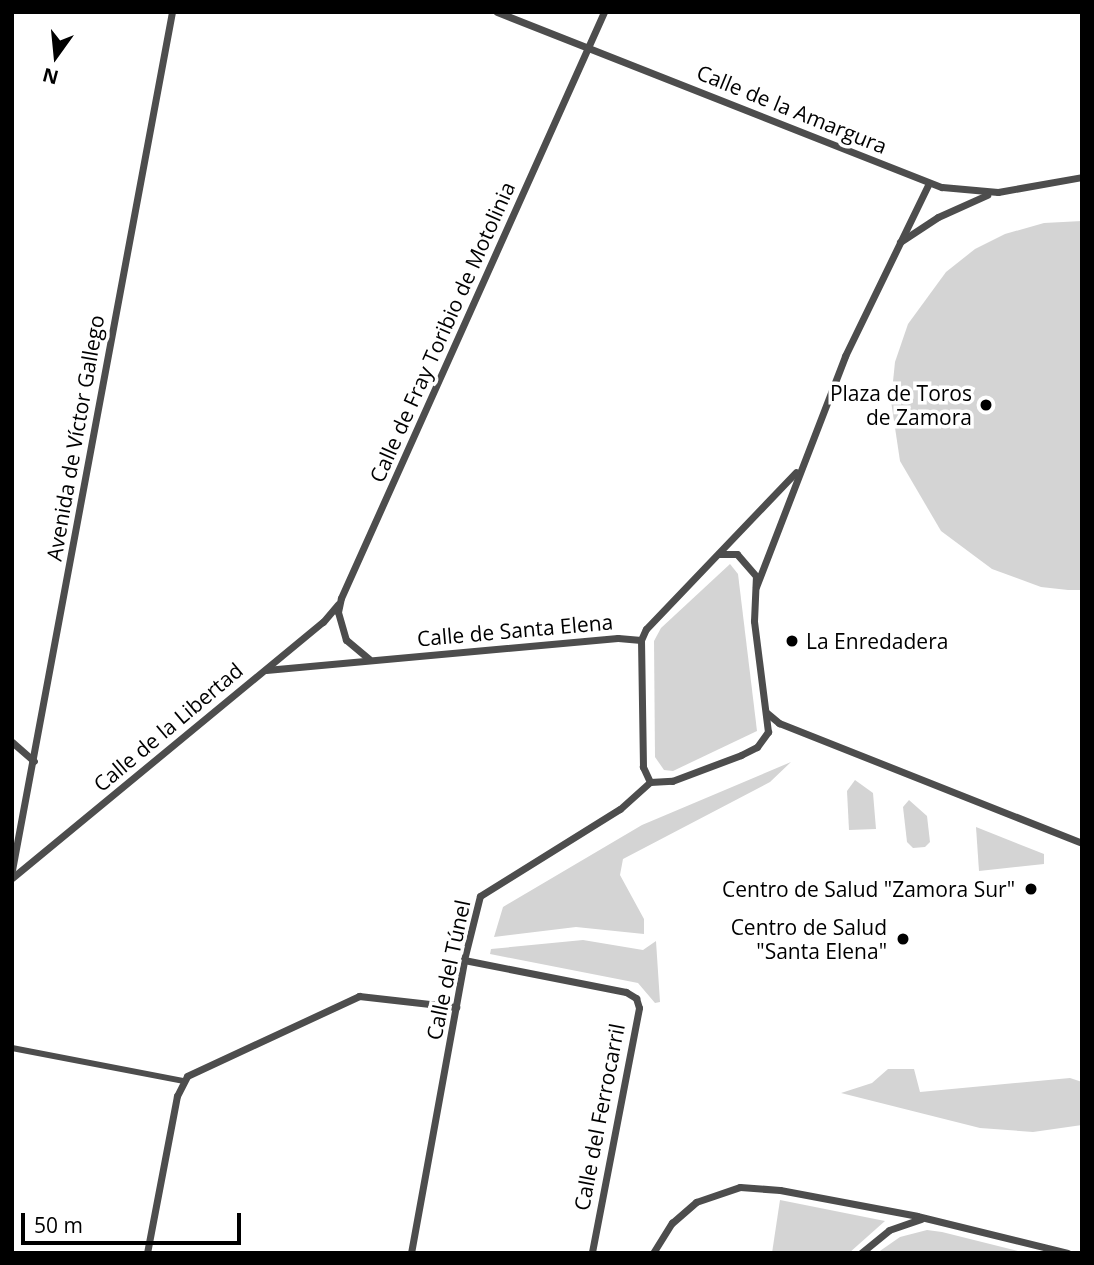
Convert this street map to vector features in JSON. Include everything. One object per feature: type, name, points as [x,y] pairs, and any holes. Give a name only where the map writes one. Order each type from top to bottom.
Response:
[{"type":"street","name":"Avenida de Víctor Gallego","points":[[12,870],[172,12]]},
{"type":"street","name":"Calle de la Amargura","points":[[497,12],[929,183],[972,192],[998,192],[1082,177]]},
{"type":"street","name":"Calle de Fray Toribio de Motolinia","points":[[369,659],[346,640],[338,612],[341,598],[604,12]]},
{"type":"street","points":[[650,782],[672,781],[757,747],[768,732],[754,621],[757,587],[799,467],[897,245],[929,183]]},
{"type":"street","points":[[897,245],[949,211],[998,192]]},
{"type":"street","points":[[641,640],[646,629],[799,467]]},
{"type":"street","points":[[718,555],[728,552],[744,559],[757,587]]},
{"type":"street","name":"Calle de la Libertad","points":[[12,878],[323,622],[341,598]]},
{"type":"street","name":"Calle de Santa Elena","points":[[260,674],[277,667],[618,638],[641,640],[643,767],[650,782]]},
{"type":"street","points":[[767,713],[779,723],[1082,843]]},
{"type":"street","points":[[12,742],[34,761]]},
{"type":"street","name":"Calle del Túnel","points":[[411,1253],[464,960],[480,896],[491,885],[620,809],[650,782]]},
{"type":"street","name":"Calle del Ferrocarril","points":[[464,960],[626,992],[636,998],[639,1008],[592,1253]]},
{"type":"street","points":[[147,1253],[183,1081],[197,1069],[359,996],[456,1007]]},
{"type":"street","points":[[12,1048],[183,1081]]},
{"type":"street","points":[[653,1253],[672,1223],[696,1202],[740,1187],[780,1190],[926,1218],[1068,1253]]},
{"type":"street","points":[[861,1253],[889,1230],[926,1218]]},
{"type":"shaded area","name":"Plaza de Toros de Zamora","points":[[1082,221],[1082,590],[1068,590],[1041,587],[992,569],[941,531],[900,461],[891,401],[895,362],[908,324],[946,272],[975,249],[1005,234],[1044,223]]},
{"type":"shaded area","points":[[730,564],[738,574],[757,731],[673,771],[664,770],[655,757],[654,641],[661,628]]},
{"type":"shaded area","points":[[791,762],[770,782],[623,859],[620,875],[644,919],[644,934],[576,927],[494,937],[503,907],[642,825]]},
{"type":"shaded area","points":[[855,780],[873,793],[876,829],[849,830],[847,791]]},
{"type":"shaded area","points":[[909,800],[927,816],[930,842],[925,847],[913,848],[907,842],[903,807]]},
{"type":"shaded area","points":[[976,827],[1044,854],[1044,864],[979,871]]},
{"type":"shaded area","points":[[583,940],[643,950],[656,941],[660,1002],[655,1003],[638,983],[490,954],[491,949]]},
{"type":"shaded area","points":[[888,1069],[914,1069],[920,1092],[1070,1078],[1082,1082],[1082,1125],[1033,1132],[980,1128],[841,1093],[872,1083]]},
{"type":"shaded area","points":[[780,1200],[885,1221],[849,1253],[772,1253]]},
{"type":"shaded area","points":[[927,1230],[1026,1253],[877,1253],[900,1237]]},
{"type":"place","name":"Plaza de Toros de Zamora","points":[[986,405]]},
{"type":"place","name":"La Enredadera","points":[[792,641]]},
{"type":"place","name":"Centro de Salud \"Zamora Sur\"","points":[[1031,889]]},
{"type":"place","name":"Centro de Salud \"Santa Elena\"","points":[[903,939]]}]
